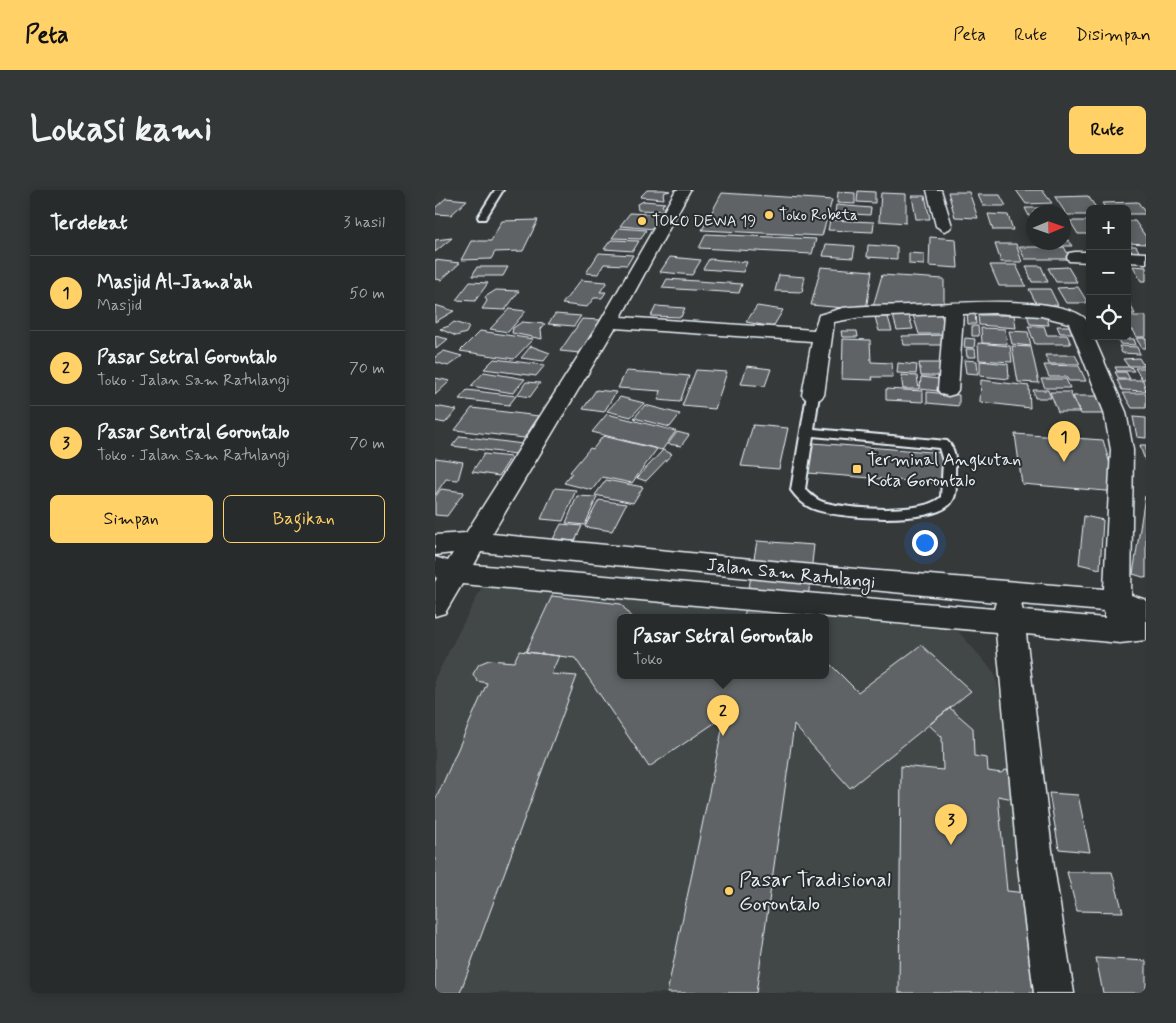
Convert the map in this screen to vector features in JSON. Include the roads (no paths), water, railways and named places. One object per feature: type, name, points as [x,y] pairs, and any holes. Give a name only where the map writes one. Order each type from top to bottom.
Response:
[{"type":"street","points":[[435,604],[444,570],[473,542],[609,322],[683,190]]},
{"type":"street","points":[[933,190],[945,226]]},
{"type":"street","points":[[1131,257],[1146,258]]},
{"type":"street","points":[[948,390],[954,309]]},
{"type":"street","points":[[813,395],[826,319],[834,315],[954,309],[1046,310],[1063,313],[1077,320],[1115,412],[1122,450],[1117,601],[1133,630]]},
{"type":"street","points":[[609,322],[822,336]]},
{"type":"street","name":"Jalan Sam Ratulangi","points":[[435,545],[473,542],[1008,607],[1133,630]]},
{"type":"street","name":"Jalan Sam Ratulangi","points":[[444,570],[1008,607],[1117,601],[1146,611]]},
{"type":"street","points":[[1008,607],[1036,867],[1054,993]]},
{"type":"lane","points":[[481,217],[499,190]]},
{"type":"lane","points":[[808,432],[943,444],[947,448],[950,457],[949,494],[943,504],[925,511],[858,513],[821,507],[808,500],[799,490],[813,395]]},
{"type":"place","name":"Toko Robeta","points":[[769,215]]},
{"type":"place","name":"TOKO DEWA 19","points":[[642,221]]},
{"type":"place","name":"Masjid Al-Jama'ah","points":[[1064,462]]},
{"type":"place","name":"Terminal Angkutan Kota Gorontalo","points":[[857,469]]},
{"type":"place","name":"Pasar Setral Gorontalo","points":[[723,736]]},
{"type":"place","name":"Pasar Sentral Gorontalo","points":[[951,845]]},
{"type":"place","name":"Pasar Tradisional Gorontalo","points":[[729,891]]}]
